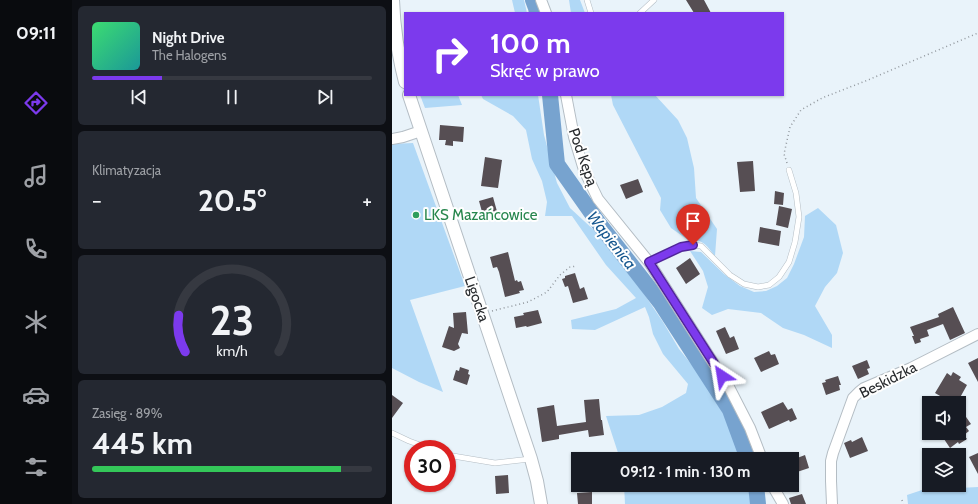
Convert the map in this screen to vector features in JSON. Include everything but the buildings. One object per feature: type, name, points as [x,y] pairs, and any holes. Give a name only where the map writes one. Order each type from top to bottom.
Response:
[{"type":"street","points":[[393,0],[396,36],[404,78]]},
{"type":"street","points":[[541,0],[546,12]]},
{"type":"street","name":"Ligocka","points":[[409,96],[531,459],[541,504]]},
{"type":"street","name":"Pod Kępą","points":[[566,96],[574,137],[584,170],[598,199],[649,262],[730,389],[750,428],[759,452]]},
{"type":"street","points":[[392,139],[421,132]]},
{"type":"street","name":"Beskidzka","points":[[832,504],[831,462],[833,452],[853,398],[864,388],[911,368],[978,334]]},
{"type":"street","points":[[776,492],[783,504]]},
{"type":"lane","points":[[586,0],[591,12]]},
{"type":"lane","points":[[641,12],[654,0]]},
{"type":"lane","points":[[649,262],[681,247],[693,245],[701,246],[730,274],[744,284],[758,287],[769,285],[779,277],[789,262],[795,242],[799,217],[796,193],[789,170]]},
{"type":"lane","points":[[392,433],[407,440]]},
{"type":"lane","points":[[456,456],[495,463],[531,459]]},
{"type":"path","points":[[789,170],[784,154],[790,127],[801,110],[822,98],[978,33]]},
{"type":"path","points":[[482,314],[528,302],[548,292],[560,275],[570,267],[577,266]]},
{"type":"path","points":[[902,500],[903,504]]},
{"type":"shaded area","points":[[512,0],[524,0],[527,12],[515,12]]},
{"type":"shaded area","points":[[569,0],[580,0],[585,12],[571,12]]},
{"type":"shaded area","points":[[420,96],[458,96],[462,105],[425,108]]},
{"type":"shaded area","points":[[482,96],[538,96],[544,135],[557,183],[570,208],[596,232],[642,291],[679,349],[704,380],[725,417],[740,452],[618,452],[606,416],[639,415],[662,407],[686,393],[688,384],[663,354],[653,334],[645,307],[595,330],[572,329],[571,320],[616,309],[636,298],[606,265],[572,216],[545,216],[547,202],[542,181],[532,159],[526,130],[513,116],[483,99]]},
{"type":"shaded area","points":[[611,96],[656,96],[678,120],[687,138],[694,168],[696,198],[717,229],[715,256],[701,242],[688,240],[671,228],[660,210],[661,198],[613,105]]},
{"type":"shaded area","name":"LKS Mazańcowice","points":[[413,143],[465,286],[410,300],[443,392],[392,368],[392,144]]},
{"type":"shaded area","points":[[818,208],[836,225],[843,253],[837,273],[825,287],[815,306],[832,335],[832,348],[804,335],[783,328],[761,313],[728,309],[712,315],[702,308],[708,287],[703,271],[690,251],[701,252],[724,274],[740,286],[754,292],[766,291],[777,286],[787,278],[804,237],[805,216]]},
{"type":"shaded area","points":[[978,487],[978,504],[908,504],[907,495],[922,490],[922,492],[966,492],[966,488]]},
{"type":"shaded area","points":[[624,492],[750,492],[752,504],[625,504]]},
{"type":"waterway","name":"Wapienica","points":[[533,0],[537,12]]},
{"type":"waterway","name":"Wapienica","points":[[550,96],[557,164],[600,225],[660,302],[730,410],[745,452]]},
{"type":"waterway","name":"Wapienica","points":[[757,492],[758,504]]},
{"type":"place","name":"LKS Mazańcowice","points":[[416,215]]},
{"type":"route","points":[[693,245],[681,247],[649,262],[722,376]]}]
